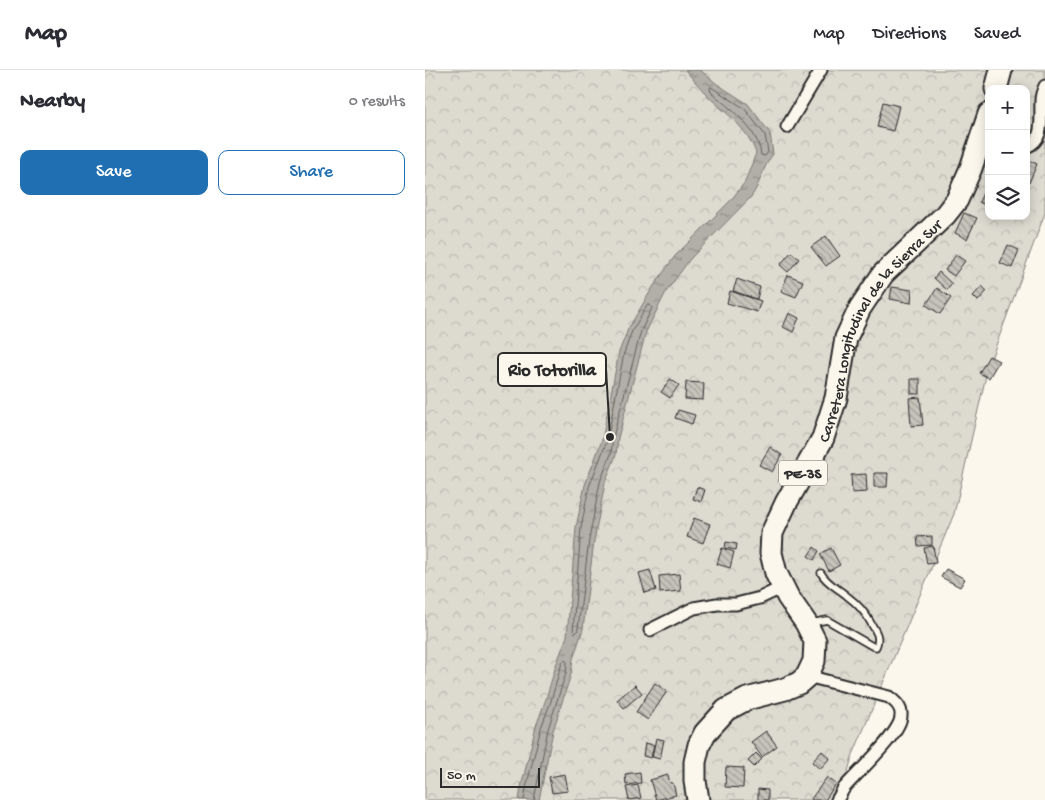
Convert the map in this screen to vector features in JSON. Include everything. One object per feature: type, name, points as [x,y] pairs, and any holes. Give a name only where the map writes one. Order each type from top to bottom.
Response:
[{"type":"highway","points":[[998,85],[1001,70]]},
{"type":"highway","name":"Carretera Longitudinal de la Sierra Sur","points":[[807,676],[815,654],[815,641],[776,573],[771,553],[772,533],[786,503],[823,438],[836,398],[846,338],[860,308],[883,274],[957,200],[971,168],[985,126]]},
{"type":"highway","points":[[698,800],[695,762],[699,745],[705,733],[726,710],[747,699],[785,689],[799,683],[807,676]]},
{"type":"street","points":[[787,127],[821,70]]},
{"type":"street","points":[[1030,146],[1035,145],[1043,135],[1044,125],[1041,102],[1045,86]]},
{"type":"street","points":[[650,630],[694,608],[717,604],[736,604],[760,598],[783,587]]},
{"type":"street","points":[[807,676],[889,697],[899,705],[902,717],[887,742],[845,787],[837,800]]},
{"type":"lane","points":[[806,623],[827,620],[871,646],[876,647],[879,641],[868,618],[858,605],[833,587],[821,573]]},
{"type":"green space","points":[[425,70],[1045,70],[1045,213],[988,367],[954,514],[852,757],[840,800],[425,800]]},
{"type":"water","points":[[685,70],[700,70],[717,84],[748,104],[770,133],[773,154],[751,197],[690,259],[666,292],[646,332],[618,438],[616,455],[605,483],[594,541],[583,629],[553,731],[539,800],[519,800],[536,726],[567,636],[576,527],[585,485],[602,440],[619,352],[628,329],[653,287],[675,256],[731,200],[745,182],[756,153],[742,129],[706,94]]},
{"type":"building","points":[[883,102],[899,106],[893,131],[877,127]]},
{"type":"building","points":[[1030,161],[1037,164],[1030,181]]},
{"type":"building","points":[[983,193],[985,194],[985,205],[979,202]]},
{"type":"building","points":[[964,213],[977,218],[967,239],[955,233]]},
{"type":"building","points":[[826,236],[840,256],[826,266],[811,247]]},
{"type":"building","points":[[1008,245],[1019,250],[1012,268],[1000,263]]},
{"type":"building","points":[[791,252],[799,259],[788,272],[780,265]]},
{"type":"building","points":[[956,255],[965,261],[954,276],[945,270]]},
{"type":"building","points":[[939,272],[952,284],[947,290],[934,278]]},
{"type":"building","points":[[788,275],[803,281],[796,297],[781,291]]},
{"type":"building","points":[[737,279],[760,287],[757,299],[733,291]]},
{"type":"building","points":[[982,286],[987,291],[978,301],[973,296]]},
{"type":"building","points":[[892,287],[912,290],[911,303],[890,299]]},
{"type":"building","points":[[937,288],[951,298],[940,314],[926,305]]},
{"type":"building","points":[[730,291],[761,301],[757,312],[727,303]]},
{"type":"building","points":[[789,313],[799,318],[793,332],[783,327]]},
{"type":"building","points":[[989,356],[999,361],[989,378],[979,373]]},
{"type":"building","points":[[670,379],[679,385],[670,398],[661,392]]},
{"type":"building","points":[[911,379],[920,379],[920,394],[911,394]]},
{"type":"building","points":[[686,382],[704,383],[703,400],[685,399]]},
{"type":"building","points":[[920,397],[923,425],[911,426],[909,398]]},
{"type":"building","points":[[678,410],[695,415],[692,424],[675,418]]},
{"type":"building","points":[[770,447],[782,455],[772,472],[759,465]]},
{"type":"building","points":[[874,473],[888,473],[887,487],[874,487]]},
{"type":"building","points":[[866,474],[867,492],[852,493],[851,475]]},
{"type":"building","points":[[697,487],[705,490],[701,502],[693,499]]},
{"type":"building","points":[[694,518],[710,524],[703,543],[687,537]]},
{"type":"building","points":[[932,536],[932,545],[918,546],[917,537]]},
{"type":"building","points":[[726,542],[737,544],[736,550],[725,548]]},
{"type":"building","points":[[933,546],[936,563],[927,564],[924,548]]},
{"type":"building","points":[[814,547],[819,551],[814,560],[808,556]]},
{"type":"building","points":[[722,548],[734,552],[730,568],[717,564]]},
{"type":"building","points":[[831,548],[840,565],[829,571],[820,554]]},
{"type":"building","points":[[946,569],[965,579],[960,587],[941,577]]},
{"type":"building","points":[[650,570],[656,590],[645,593],[639,573]]},
{"type":"building","points":[[679,574],[681,591],[660,593],[659,576]]},
{"type":"building","points":[[655,683],[667,691],[648,720],[636,712]]},
{"type":"building","points":[[635,685],[642,693],[624,708],[617,700]]},
{"type":"building","points":[[766,731],[777,746],[762,757],[751,742]]},
{"type":"building","points":[[656,738],[664,740],[660,759],[652,757]]},
{"type":"building","points":[[645,743],[654,745],[651,758],[643,756]]},
{"type":"building","points":[[822,751],[830,758],[820,769],[812,762]]},
{"type":"building","points":[[756,753],[762,759],[754,767],[748,761]]},
{"type":"building","points":[[726,767],[744,768],[743,788],[725,787]]},
{"type":"building","points":[[640,772],[641,783],[626,785],[625,774]]},
{"type":"building","points":[[565,774],[568,791],[552,793],[549,777]]},
{"type":"building","points":[[668,775],[670,783],[673,783],[676,795],[656,800],[650,780]]},
{"type":"building","points":[[827,777],[836,784],[825,800],[811,799]]},
{"type":"building","points":[[638,785],[641,798],[629,800],[626,787]]},
{"type":"building","points":[[758,789],[768,790],[768,800],[758,800]]},
{"type":"place","name":"Rio Totorilla","points":[[610,437]]}]
